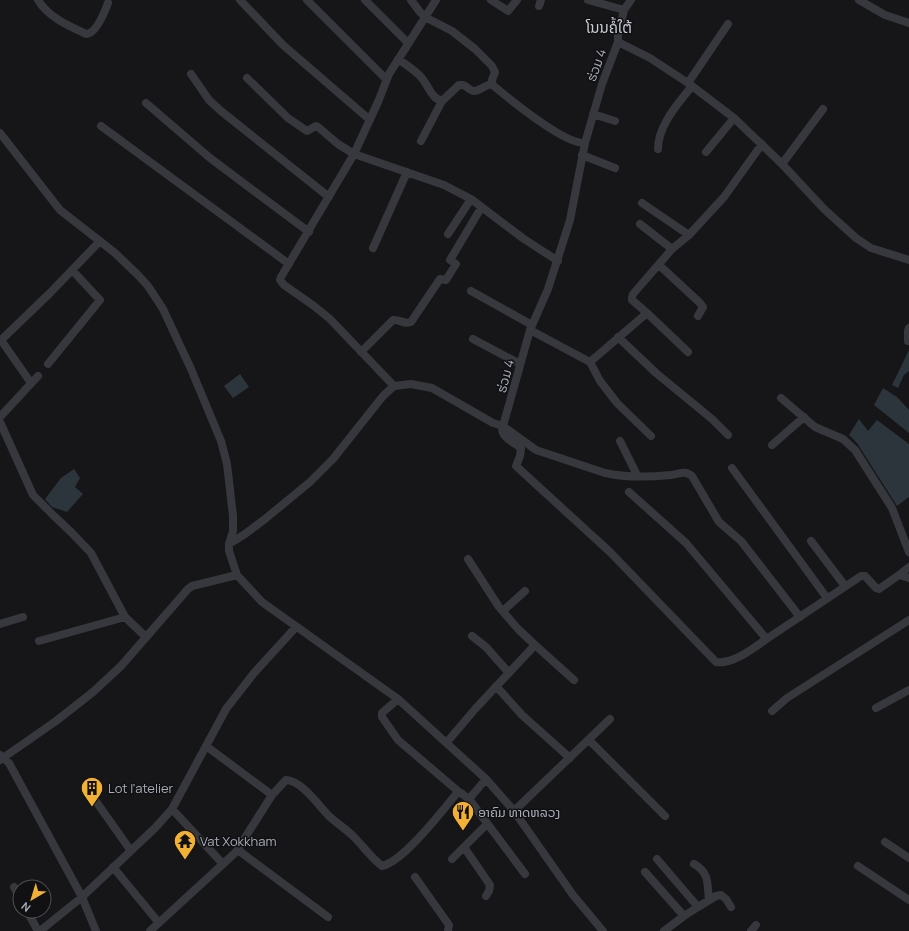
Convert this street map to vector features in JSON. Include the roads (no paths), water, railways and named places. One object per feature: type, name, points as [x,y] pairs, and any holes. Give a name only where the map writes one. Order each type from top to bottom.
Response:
[{"type":"street","points":[[38,0],[42,7],[63,23],[86,34],[92,33],[104,13],[108,2]]},
{"type":"street","points":[[240,0],[283,45],[370,120]]},
{"type":"street","points":[[307,0],[386,79]]},
{"type":"street","points":[[365,0],[408,43]]},
{"type":"street","points":[[411,0],[426,17],[452,31],[476,49],[496,72],[492,80],[492,84],[495,88],[568,138],[580,143],[585,143]]},
{"type":"street","points":[[394,386],[330,319],[284,285],[280,280],[354,154],[378,102],[386,79],[436,0]]},
{"type":"street","points":[[491,0],[508,11],[517,0]]},
{"type":"street","points":[[588,0],[624,10]]},
{"type":"street","name":"ຮ່ວມ 4","points":[[503,426],[531,327],[548,289],[558,261],[570,220],[582,156],[593,114],[602,84],[618,42],[624,10],[631,0]]},
{"type":"street","points":[[859,0],[885,15],[909,24]]},
{"type":"street","points":[[658,148],[658,142],[668,117],[728,24]]},
{"type":"street","points":[[618,42],[650,58],[690,84],[734,118],[782,164],[824,209],[856,238],[871,248],[909,260]]},
{"type":"street","points":[[398,58],[420,75],[433,95],[442,101]]},
{"type":"street","points":[[191,74],[209,100],[221,111],[329,197]]},
{"type":"street","points":[[247,78],[293,122],[307,131],[316,126],[338,144],[354,154],[444,185],[471,199],[524,239],[558,261]]},
{"type":"street","points":[[422,141],[442,101],[459,85],[463,84],[472,91],[476,91],[488,84],[492,84]]},
{"type":"street","points":[[146,103],[210,158],[309,232]]},
{"type":"street","points":[[782,164],[823,109]]},
{"type":"street","points":[[593,114],[615,120]]},
{"type":"street","points":[[706,152],[734,118]]},
{"type":"street","points":[[101,126],[289,264]]},
{"type":"street","points":[[0,133],[60,210],[115,253],[138,274],[163,309],[211,414],[221,441],[230,484],[233,516],[233,531],[229,544],[230,559],[237,574],[262,602],[398,699],[486,779],[514,811],[573,895],[603,931]]},
{"type":"street","points":[[688,352],[632,300],[633,294],[672,249],[689,235],[724,197],[762,144]]},
{"type":"street","points":[[582,156],[615,168]]},
{"type":"street","points":[[373,248],[407,172]]},
{"type":"street","points":[[448,234],[471,199]]},
{"type":"street","points":[[642,203],[689,235]]},
{"type":"street","points":[[361,352],[393,320],[408,324],[411,322],[440,279],[446,280],[456,264],[450,260],[481,208]]},
{"type":"street","points":[[640,224],[672,249]]},
{"type":"street","points":[[31,383],[1,341],[100,241]]},
{"type":"street","points":[[659,265],[699,302],[702,307],[698,316]]},
{"type":"street","points":[[48,364],[100,300],[72,270]]},
{"type":"street","points":[[471,291],[590,362],[600,381],[617,403],[650,436]]},
{"type":"street","points":[[590,362],[647,313]]},
{"type":"street","points":[[908,341],[909,328]]},
{"type":"street","points":[[618,337],[656,373],[728,434]]},
{"type":"street","points":[[473,339],[520,364]]},
{"type":"street","points":[[0,417],[38,376]]},
{"type":"street","points":[[229,544],[265,519],[310,482],[333,459],[383,396],[394,386],[411,384],[432,388],[492,423],[503,426],[522,444],[605,473],[616,476],[672,475],[685,472],[689,473],[719,522],[741,541],[800,617]]},
{"type":"street","points":[[781,398],[814,427],[843,439],[862,459],[892,508],[907,541],[909,552]]},
{"type":"street","points":[[772,445],[804,417]]},
{"type":"street","points":[[0,422],[33,495],[91,553],[125,617],[146,637]]},
{"type":"street","points":[[620,441],[636,473],[636,476]]},
{"type":"street","points":[[522,444],[520,456],[516,466],[610,552],[716,662],[721,663],[730,661],[768,638],[863,575],[879,589],[909,567]]},
{"type":"street","points":[[732,468],[827,598]]},
{"type":"street","points":[[629,492],[686,543],[764,636],[768,638]]},
{"type":"street","points":[[811,541],[845,586]]},
{"type":"street","points":[[468,559],[503,611],[518,629],[574,680]]},
{"type":"street","points":[[96,931],[82,897],[9,763],[1,757],[56,721],[93,692],[121,666],[192,586],[237,574]]},
{"type":"street","points":[[899,575],[909,578]]},
{"type":"street","points":[[503,611],[525,591]]},
{"type":"street","points":[[0,624],[23,617]]},
{"type":"street","points":[[39,641],[125,617]]},
{"type":"street","points":[[772,711],[787,698],[909,620]]},
{"type":"street","points":[[32,919],[39,931],[82,897],[155,828],[172,809],[226,709],[254,673],[296,627]]},
{"type":"street","points":[[472,636],[486,647],[509,672]]},
{"type":"street","points":[[447,742],[496,686],[535,645]]},
{"type":"street","points":[[496,686],[522,715],[570,758]]},
{"type":"street","points":[[876,708],[909,690]]},
{"type":"street","points":[[398,699],[382,714],[398,740],[469,800],[525,874]]},
{"type":"street","points":[[514,811],[610,719]]},
{"type":"street","points":[[589,740],[665,816]]},
{"type":"street","points":[[206,746],[272,795]]},
{"type":"street","points":[[469,800],[486,779]]},
{"type":"street","points":[[150,931],[238,850],[272,795],[286,780],[290,780],[296,784],[313,798],[330,816],[353,836],[380,865],[383,866],[397,858],[418,838],[459,792]]},
{"type":"street","points":[[88,790],[131,850]]},
{"type":"street","points":[[172,809],[222,864]]},
{"type":"street","points":[[452,859],[487,824]]},
{"type":"street","points":[[884,842],[909,858]]},
{"type":"street","points":[[464,847],[490,885],[486,896]]},
{"type":"street","points":[[238,850],[328,917]]},
{"type":"street","points":[[657,859],[698,907]]},
{"type":"street","points":[[694,864],[706,874],[709,900]]},
{"type":"street","points":[[858,866],[909,900]]},
{"type":"street","points":[[113,867],[159,923]]},
{"type":"street","points":[[645,872],[684,916]]},
{"type":"street","points":[[415,877],[449,925],[448,931]]},
{"type":"street","points":[[664,931],[684,916],[716,896],[721,895],[726,899],[731,907]]},
{"type":"place","name":"Lot l'atelier","points":[[92,808]]},
{"type":"place","name":"ອາຄົມ ທາດຫລວງ","points":[[463,832]]},
{"type":"place","name":"Vat Xokkham","points":[[185,860]]},
{"type":"district","name":"ໂນນຄໍ້ໃຕ້","points":[[609,27]]}]
